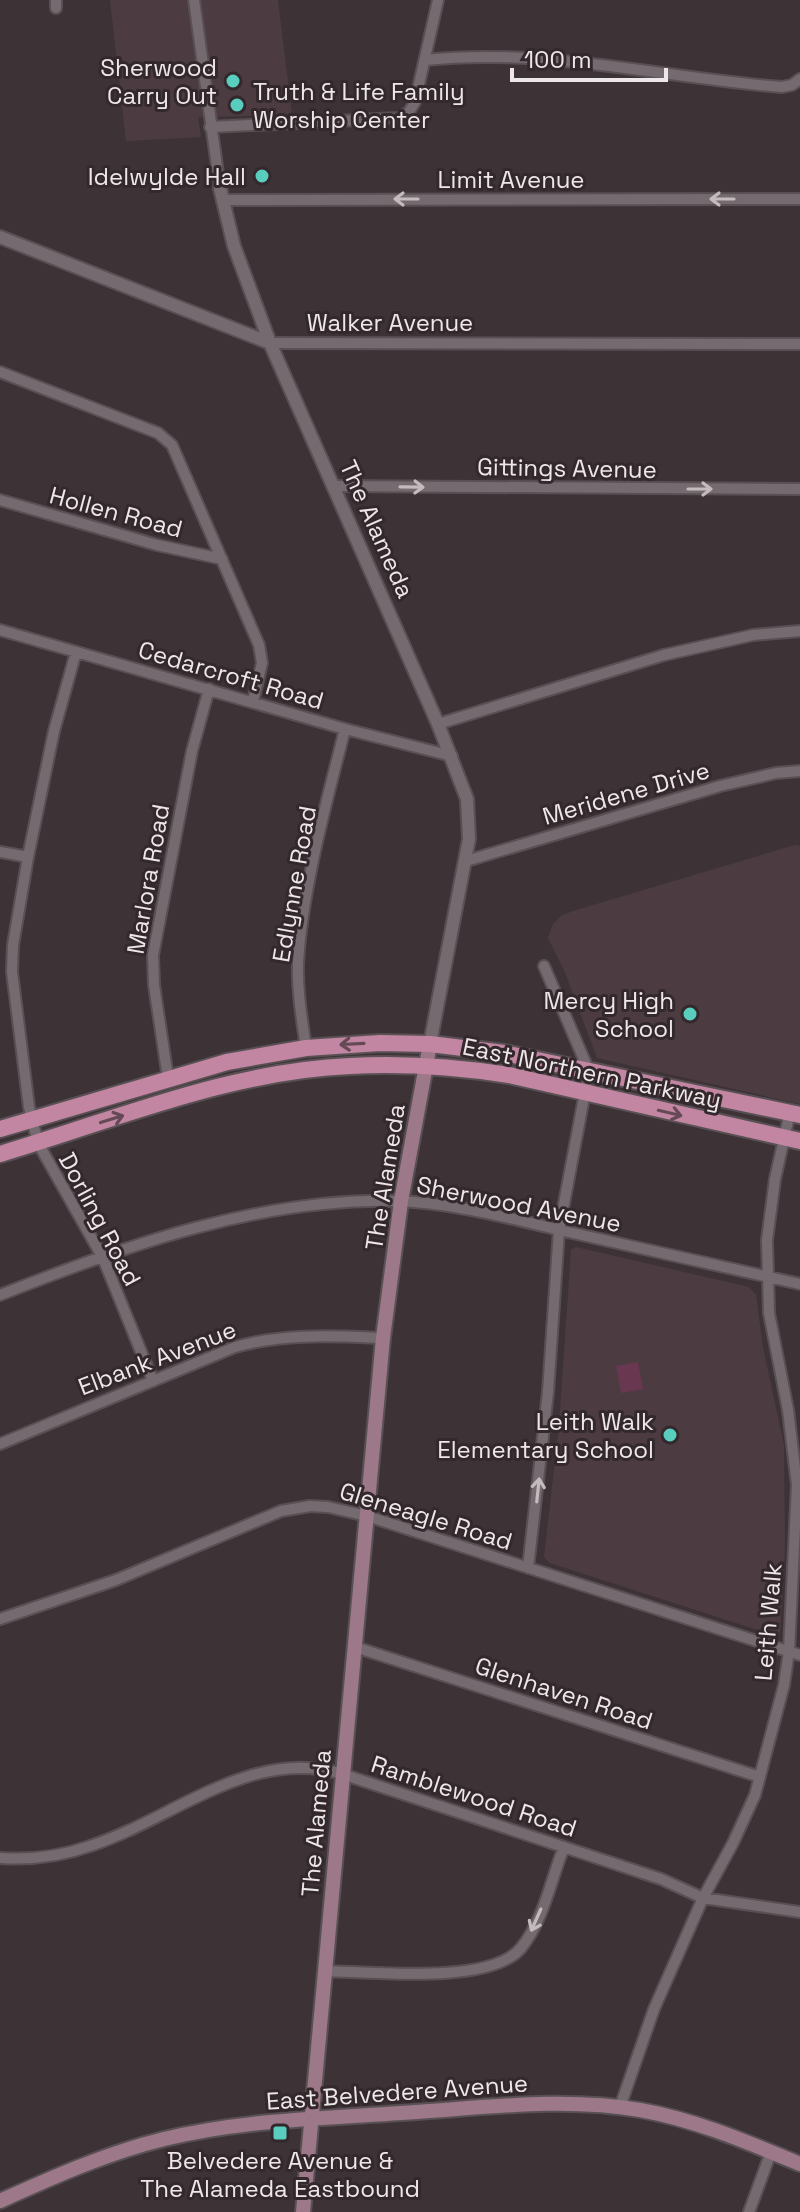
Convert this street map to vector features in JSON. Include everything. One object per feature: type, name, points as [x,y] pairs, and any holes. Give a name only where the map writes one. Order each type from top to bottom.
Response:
[{"type":"main road","name":"East Northern Parkway","points":[[0,1129],[227,1062],[306,1048],[371,1043],[430,1044],[504,1053],[795,1114]]},
{"type":"main road","name":"The Alameda","points":[[303,2212],[383,1338],[401,1201],[430,1044]]},
{"type":"main road","name":"East Northern Parkway","points":[[0,1154],[153,1107],[279,1075],[348,1066],[463,1068],[509,1075],[792,1140]]},
{"type":"main road","name":"East Belvedere Avenue","points":[[0,2201],[87,2164],[157,2141],[255,2123],[553,2103],[620,2107],[702,2125],[800,2164]]},
{"type":"street","points":[[194,0],[221,194]]},
{"type":"street","points":[[210,127],[399,118],[413,106],[438,0]]},
{"type":"street","points":[[425,60],[489,56],[557,61],[782,87],[800,79]]},
{"type":"street","name":"Limit Avenue","points":[[221,194],[800,199]]},
{"type":"street","name":"The Alameda","points":[[221,194],[234,246],[270,343],[452,756],[469,808],[466,861],[430,1044]]},
{"type":"street","name":"Walker Avenue","points":[[0,237],[270,343],[800,344]]},
{"type":"street","points":[[0,372],[148,429],[172,445],[261,653],[262,663],[253,701]]},
{"type":"street","name":"Gittings Avenue","points":[[334,486],[800,489]]},
{"type":"street","name":"Hollen Road","points":[[0,500],[157,545],[222,559]]},
{"type":"street","name":"Cedarcroft Road","points":[[0,630],[345,729],[452,756]]},
{"type":"street","points":[[438,724],[664,655],[753,635],[800,631]]},
{"type":"street","name":"Dorling Road","points":[[76,652],[54,731],[28,857],[12,957],[31,1119],[38,1143],[103,1258],[153,1381]]},
{"type":"street","name":"Marlora Road","points":[[168,1078],[154,985],[153,955],[192,751],[209,689]]},
{"type":"street","name":"Edlynne Road","points":[[306,1048],[298,979],[301,938],[322,826],[345,729]]},
{"type":"street","name":"Meridene Drive","points":[[466,861],[720,786],[776,773],[800,771]]},
{"type":"street","points":[[0,852],[28,857]]},
{"type":"street","points":[[528,1568],[548,1392],[559,1230],[589,1071],[544,966]]},
{"type":"street","name":"Leith Walk","points":[[620,2107],[654,2009],[703,1898],[733,1843],[760,1777],[794,1653],[796,1473],[788,1410],[771,1325],[768,1277],[770,1217],[792,1140],[795,1114]]},
{"type":"street","name":"Sherwood Avenue","points":[[0,1295],[186,1229],[259,1212],[329,1204],[401,1201],[474,1210],[800,1284]]},
{"type":"street","name":"Elbank Avenue","points":[[0,1444],[219,1352],[266,1339],[318,1336],[383,1338]]},
{"type":"street","name":"Gleneagle Road","points":[[0,1619],[116,1580],[281,1511],[310,1506],[367,1516],[794,1653]]},
{"type":"street","name":"Glenhaven Road","points":[[355,1647],[760,1777]]},
{"type":"street","name":"Ramblewood Road","points":[[0,1858],[47,1856],[90,1846],[265,1771],[316,1769],[342,1774],[670,1882],[703,1898],[800,1912]]},
{"type":"street","points":[[325,1971],[466,1971],[502,1963],[527,1940],[564,1847]]},
{"type":"street","points":[[749,2212],[771,2152]]},
{"type":"shaded area","points":[[110,0],[278,0],[292,115],[198,117],[201,137],[126,141]]},
{"type":"shaded area","name":"Mercy High School","points":[[800,846],[800,1104],[597,1058],[564,970],[548,938],[553,924],[573,911]]},
{"type":"shaded area","name":"Leith Walk Elementary School","points":[[576,1247],[749,1287],[756,1295],[763,1348],[784,1445],[785,1548],[780,1632],[776,1636],[550,1563],[544,1557],[559,1426],[571,1250]]},
{"type":"shaded area","points":[[638,1362],[643,1389],[621,1393],[616,1366]]},
{"type":"place","name":"Sherwood Carry Out","points":[[233,81]]},
{"type":"place","name":"Truth & Life Family Worship Center","points":[[237,105]]},
{"type":"place","name":"Idelwylde Hall","points":[[262,176]]},
{"type":"place","name":"Mercy High School","points":[[690,1014]]},
{"type":"place","name":"Leith Walk Elementary School","points":[[670,1435]]},
{"type":"place","name":"Belvedere Avenue & The Alameda Eastbound","points":[[280,2133]]}]
